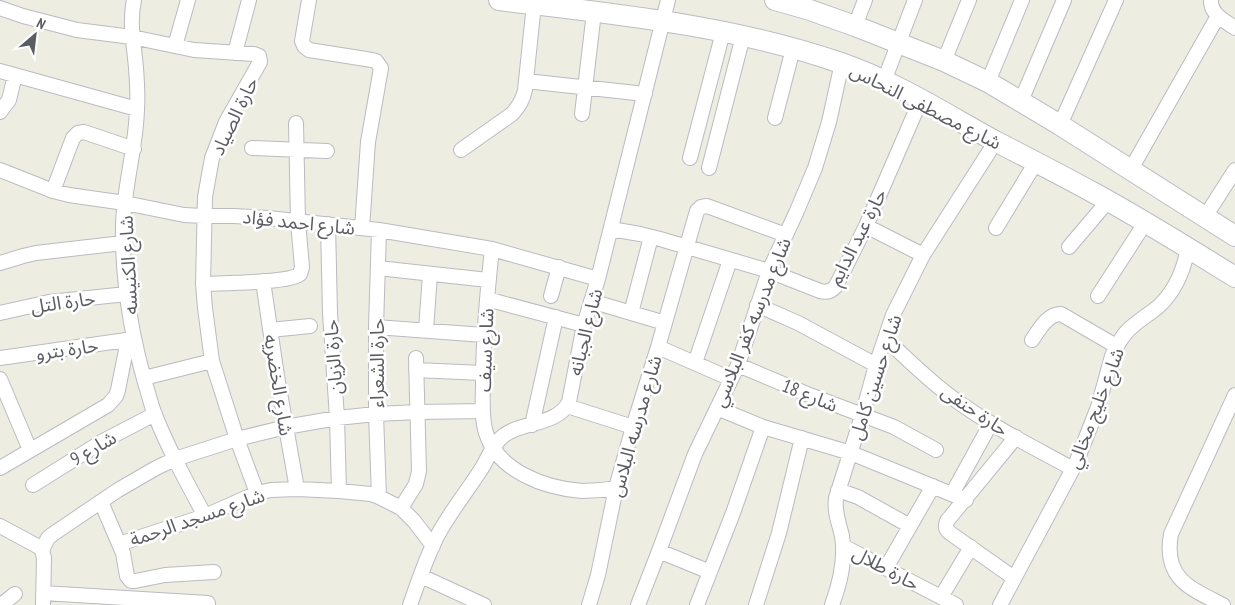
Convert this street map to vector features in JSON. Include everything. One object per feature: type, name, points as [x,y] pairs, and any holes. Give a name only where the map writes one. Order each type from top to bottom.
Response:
[{"type":"street","name":"شارع الكنيسه","points":[[134,0],[132,37],[136,68],[137,109],[134,149],[124,203],[123,243],[131,340],[155,414],[175,459],[205,516]]},
{"type":"street","points":[[175,46],[188,0]]},
{"type":"street","points":[[235,52],[249,0]]},
{"type":"street","points":[[309,0],[302,41],[304,46],[309,50],[376,61],[381,68],[368,142],[362,228]]},
{"type":"street","name":"شارع مصطفى النحاس","points":[[499,0],[663,20],[743,36],[842,63],[921,99],[1108,201],[1235,277]]},
{"type":"street","name":"شارع الجبانه","points":[[567,406],[584,325],[611,229],[668,0]]},
{"type":"street","points":[[775,0],[810,5],[855,26],[944,61],[988,82],[1060,125],[1235,236]]},
{"type":"street","points":[[855,26],[865,0]]},
{"type":"street","points":[[884,81],[915,0]]},
{"type":"street","points":[[944,61],[969,0]]},
{"type":"street","points":[[988,82],[1022,0]]},
{"type":"street","points":[[1021,101],[1064,0]]},
{"type":"street","points":[[1060,125],[1116,0]]},
{"type":"street","points":[[1211,0],[1212,9],[1218,16],[1235,28]]},
{"type":"street","points":[[461,150],[512,114],[523,99],[526,90],[534,4]]},
{"type":"street","name":"حارة الصياد","points":[[0,8],[50,24],[77,30],[132,37],[194,50],[257,54],[260,59],[226,122],[212,158],[205,197],[203,284],[212,361],[237,439],[257,493]]},
{"type":"street","points":[[582,114],[594,12]]},
{"type":"street","points":[[1130,169],[1218,16]]},
{"type":"street","points":[[690,158],[723,32]]},
{"type":"street","points":[[709,168],[743,36]]},
{"type":"street","points":[[775,118],[794,49]]},
{"type":"street","name":"شارع مدرسه كفر البلاسي","points":[[638,605],[694,454],[738,365],[769,272],[806,191],[829,122],[842,63]]},
{"type":"street","points":[[0,71],[137,109]]},
{"type":"street","points":[[0,112],[9,100],[15,75]]},
{"type":"street","points":[[526,81],[644,94]]},
{"type":"street","name":"حارة عبد الدايم","points":[[611,229],[651,237],[769,272],[820,291],[831,291],[836,286],[866,226],[921,99]]},
{"type":"street","points":[[203,284],[294,278],[300,274],[302,268],[298,222],[296,123]]},
{"type":"street","points":[[53,191],[73,138],[78,133],[84,132],[134,149]]},
{"type":"street","name":"شارع حسين كامل","points":[[832,605],[843,563],[843,546],[835,511],[836,498],[893,315],[924,255],[996,141]]},
{"type":"street","points":[[252,148],[327,151]]},
{"type":"street","points":[[996,228],[1036,162]]},
{"type":"street","name":"شارع احمد فؤاد","points":[[0,170],[53,191],[69,195],[124,203],[184,215],[234,216],[379,230],[492,249],[598,279]]},
{"type":"street","points":[[1204,216],[1235,170]]},
{"type":"street","points":[[1069,247],[1108,201]]},
{"type":"street","name":"شارع مدرسه البلاس","points":[[590,605],[616,488],[697,211],[704,206],[786,235]]},
{"type":"street","points":[[1098,296],[1146,223]]},
{"type":"street","name":"حارة الزيان","points":[[328,224],[330,314],[338,418],[340,490]]},
{"type":"street","points":[[866,226],[924,255]]},
{"type":"street","name":"حارة الشعراء","points":[[379,230],[376,327],[376,414],[379,497]]},
{"type":"street","points":[[632,313],[651,237]]},
{"type":"street","points":[[0,263],[36,253],[123,243]]},
{"type":"street","name":"شارع خليج مخالي","points":[[1000,605],[1073,469],[1092,426],[1116,346],[1132,326],[1159,306],[1167,296],[1180,274],[1188,248]]},
{"type":"street","name":"شارع سيف","points":[[492,249],[486,299],[482,411],[486,433],[493,448]]},
{"type":"street","points":[[694,364],[730,260]]},
{"type":"street","points":[[551,296],[559,267]]},
{"type":"street","points":[[378,268],[488,280]]},
{"type":"street","points":[[426,330],[430,274]]},
{"type":"street","name":"شارع الخضريه","points":[[263,281],[277,376],[297,489]]},
{"type":"street","name":"حارة التل","points":[[0,313],[49,302],[127,294]]},
{"type":"street","points":[[486,299],[584,325]]},
{"type":"street","points":[[591,301],[665,323]]},
{"type":"street","points":[[757,305],[798,322],[876,365]]},
{"type":"street","points":[[1032,340],[1051,316],[1061,314],[1116,346]]},
{"type":"street","points":[[532,425],[556,318]]},
{"type":"street","points":[[270,330],[310,326]]},
{"type":"street","points":[[376,327],[484,335]]},
{"type":"street","name":"حارة حنفى","points":[[885,338],[954,399],[991,423],[1073,469]]},
{"type":"street","points":[[0,468],[108,405],[118,390],[131,340]]},
{"type":"street","name":"حارة بترو","points":[[0,358],[131,340]]},
{"type":"street","points":[[658,347],[731,380]]},
{"type":"street","points":[[144,378],[212,361]]},
{"type":"street","points":[[402,508],[416,484],[419,471],[416,364],[483,373]]},
{"type":"street","name":"شارع 18","points":[[738,365],[791,388],[894,427],[936,450]]},
{"type":"street","points":[[0,379],[5,407],[30,450]]},
{"type":"street","points":[[1223,605],[1187,586],[1179,578],[1169,557],[1169,545],[1171,534],[1235,395]]},
{"type":"street","points":[[410,605],[433,546],[449,516],[482,469],[497,442],[509,432],[557,415],[567,406],[633,427]]},
{"type":"street","points":[[717,408],[764,427],[850,453],[966,500]]},
{"type":"street","points":[[42,550],[48,538],[53,534],[118,490],[175,459],[237,439],[286,427],[338,418],[376,414],[482,411]]},
{"type":"street","name":"شارع 9","points":[[33,485],[90,449],[155,414]]},
{"type":"street","points":[[952,494],[991,423]]},
{"type":"street","points":[[699,604],[764,427]]},
{"type":"street","points":[[1014,578],[950,533],[946,528],[947,521],[1016,437]]},
{"type":"street","points":[[756,605],[779,534],[802,438]]},
{"type":"street","points":[[493,448],[508,464],[521,473],[551,486],[584,491],[616,488]]},
{"type":"street","points":[[886,568],[933,486]]},
{"type":"street","name":"شارع مسجد الرحمة","points":[[119,544],[205,516],[257,493],[271,490],[297,489],[340,490],[372,494],[402,508],[433,546]]},
{"type":"street","points":[[838,490],[858,497],[910,526]]},
{"type":"street","points":[[101,502],[123,553],[126,573],[129,579],[135,581],[165,574],[214,572]]},
{"type":"street","points":[[0,526],[42,550],[44,558],[43,599],[208,603]]},
{"type":"street","name":"حارة طلال","points":[[843,546],[956,605]]},
{"type":"street","points":[[941,597],[971,547]]},
{"type":"street","points":[[659,551],[710,572]]},
{"type":"street","points":[[421,576],[484,605]]},
{"type":"street","points":[[0,605],[15,594]]}]
